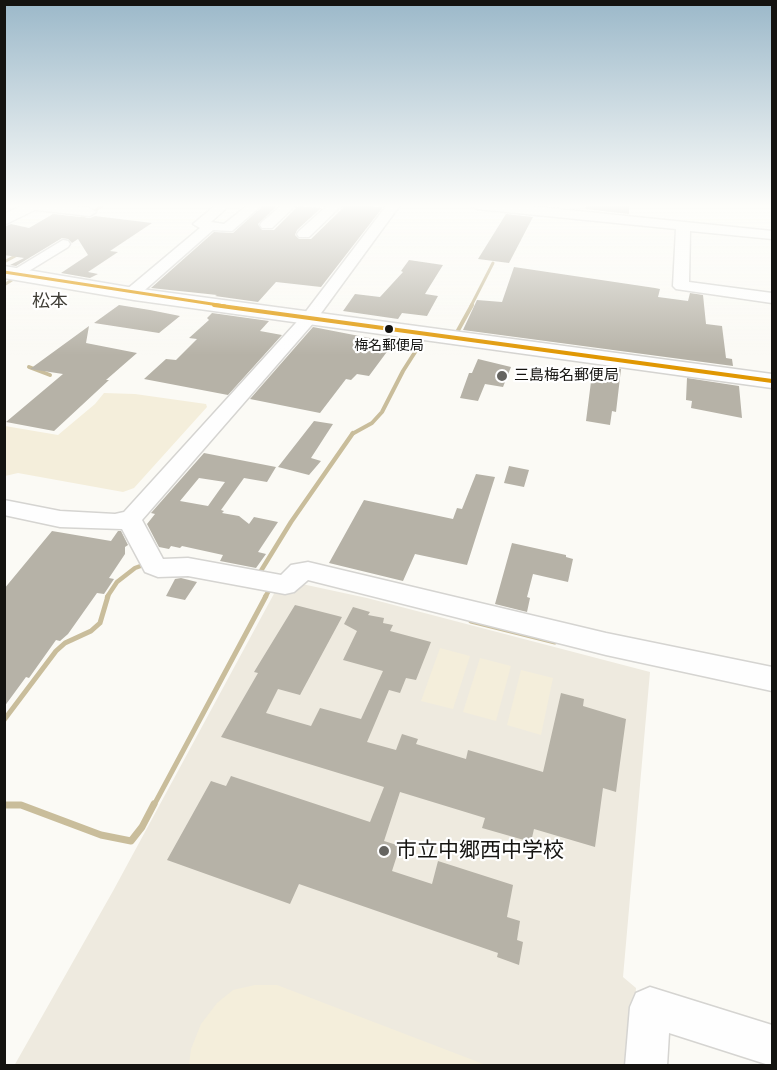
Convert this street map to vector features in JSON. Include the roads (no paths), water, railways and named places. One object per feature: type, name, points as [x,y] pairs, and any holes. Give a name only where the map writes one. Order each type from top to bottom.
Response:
[{"type":"main road","points":[[9,273],[132,293],[772,381]]},
{"type":"street","points":[[9,273],[43,255]]},
{"type":"street","points":[[132,293],[177,255]]},
{"type":"street","points":[[128,521],[310,317],[357,255]]},
{"type":"street","points":[[682,255],[681,286],[772,298]]},
{"type":"street","points":[[4,507],[60,519],[128,521],[135,527],[151,561],[213,570],[285,585],[300,571],[308,571],[606,644],[772,680]]},
{"type":"street","points":[[646,1065],[650,1007],[772,1046]]},
{"type":"waterway","points":[[4,262],[17,255]]},
{"type":"waterway","points":[[471,306],[493,263]]},
{"type":"waterway","points":[[4,285],[15,278]]},
{"type":"waterway","points":[[456,334],[472,305]]},
{"type":"waterway","points":[[352,434],[372,423],[382,412],[403,371],[424,338]]},
{"type":"waterway","points":[[29,367],[50,375]]},
{"type":"waterway","points":[[259,574],[291,522],[352,434]]},
{"type":"waterway","points":[[107,597],[117,582],[135,568],[146,564]]},
{"type":"waterway","points":[[265,597],[270,589]]},
{"type":"waterway","points":[[4,720],[56,651],[65,643],[91,631],[100,623],[108,596]]},
{"type":"waterway","points":[[154,805],[266,596]]},
{"type":"waterway","points":[[471,621],[555,642]]},
{"type":"waterway","points":[[21,805],[101,835],[131,841],[142,827],[154,804]]},
{"type":"waterway","points":[[4,805],[21,805]]},
{"type":"place","name":"梅名郵便局","points":[[389,329]]},
{"type":"place","name":"三島梅名郵便局","points":[[502,376]]},
{"type":"place","name":"市立中郷西中学校","points":[[384,851]]},
{"type":"district","name":"松本","points":[[50,302]]}]
